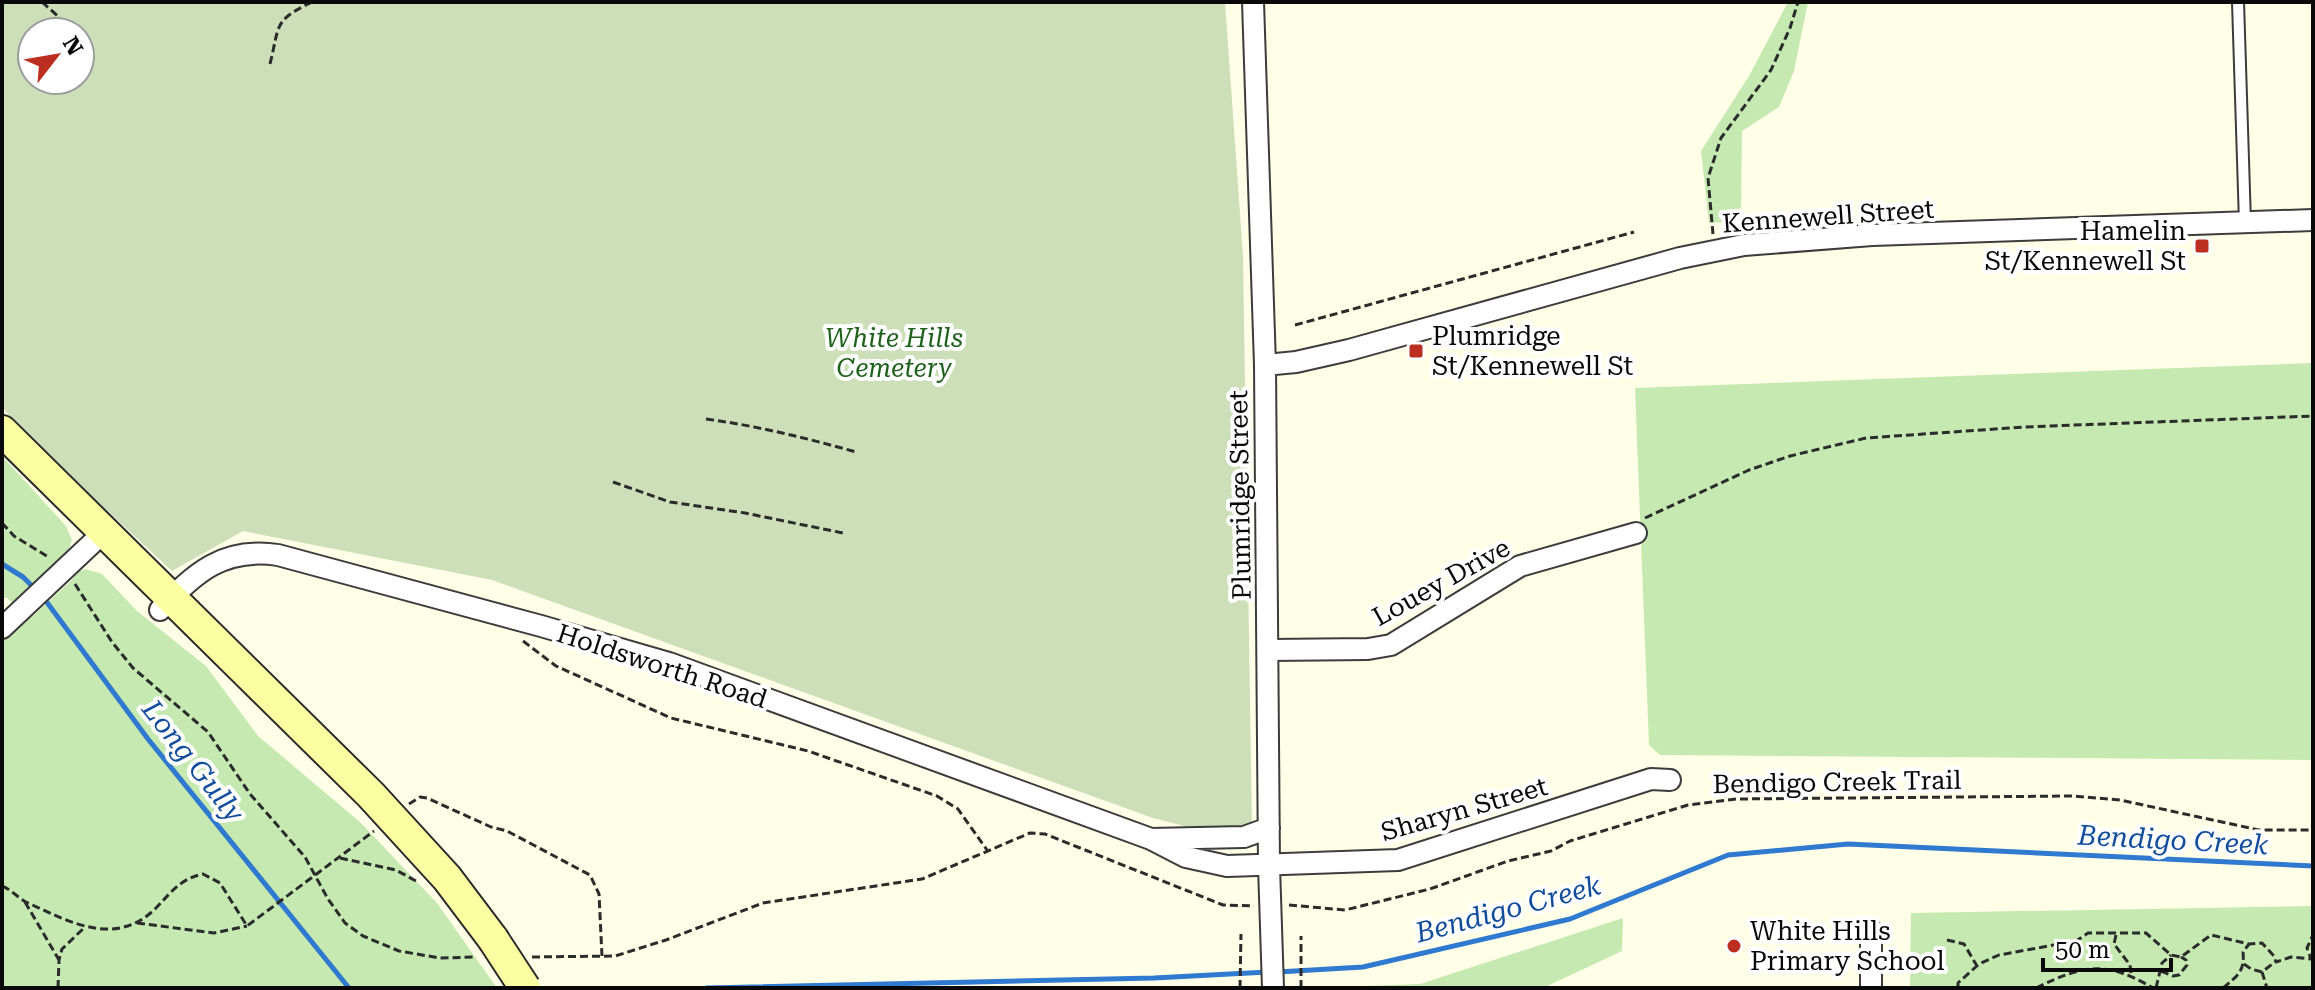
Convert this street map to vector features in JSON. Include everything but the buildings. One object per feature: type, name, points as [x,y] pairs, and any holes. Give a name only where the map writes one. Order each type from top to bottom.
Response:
[{"type":"main road","points":[[2,431],[98,538]]},
{"type":"main road","points":[[2,444],[166,603],[351,775],[433,862],[488,948],[525,988]]},
{"type":"street","name":"Plumridge Street","points":[[1253,2],[1265,365],[1269,866],[1273,988]]},
{"type":"street","name":"Kennewell Street","points":[[1265,365],[1296,362],[1349,350],[1716,250],[1776,241],[2313,220]]},
{"type":"street","name":"Louey Drive","points":[[1268,650],[1368,649],[1391,645],[1520,566],[1638,527]]},
{"type":"street","points":[[2,628],[98,538]]},
{"type":"street","name":"Holdsworth Road","points":[[166,603],[195,575],[219,560],[253,553],[278,555],[669,663],[1151,839],[1205,863],[1269,866]]},
{"type":"street","name":"Sharyn Street","points":[[1269,866],[1407,859],[1651,779],[1670,780]]},
{"type":"street","name":"Holdsworth Road","points":[[1151,839],[1244,837],[1269,828]]},
{"type":"street","points":[[1871,930],[1871,988]]},
{"type":"lane","points":[[2238,2],[2245,223]]},
{"type":"path","points":[[42,2],[58,16]]},
{"type":"path","points":[[270,64],[284,17],[312,2]]},
{"type":"path","points":[[1716,250],[1708,178],[1721,138],[1771,70],[1798,2]]},
{"type":"path","points":[[1295,325],[1634,232]]},
{"type":"path","points":[[1638,527],[1749,470],[1790,456],[1866,438],[2024,427],[2313,416]]},
{"type":"path","points":[[706,419],[796,435],[856,452]]},
{"type":"path","points":[[613,482],[670,502],[745,513],[843,533]]},
{"type":"path","points":[[2,523],[59,574],[121,655],[147,682],[208,732],[241,782],[295,844],[345,923],[363,936],[399,951],[433,958],[488,948]]},
{"type":"path","points":[[520,638],[556,666],[671,718],[808,751],[937,796],[958,809],[987,850]]},
{"type":"path","name":"Bendigo Creek Trail","points":[[1283,905],[1338,911],[1372,904],[1430,889],[1508,861],[1551,851],[1570,841],[1661,813],[1718,800],[2073,796],[2120,800],[2259,830],[2313,830]]},
{"type":"path","points":[[403,808],[415,799],[427,798],[507,831],[590,875],[599,894],[602,956]]},
{"type":"path","points":[[2,886],[25,902],[85,927],[115,929],[137,923],[214,933],[247,926],[258,919],[380,826]]},
{"type":"path","points":[[523,957],[615,956],[763,903],[922,879],[987,850],[1038,832],[1223,905],[1261,906]]},
{"type":"path","points":[[340,858],[396,870],[421,884]]},
{"type":"path","points":[[137,923],[176,886],[203,874],[220,883],[247,926]]},
{"type":"path","points":[[25,902],[59,960]]},
{"type":"path","points":[[58,988],[59,960],[65,944],[85,927]]},
{"type":"path","points":[[1958,988],[1958,983],[1977,966],[1999,955],[2076,941],[2088,933],[2105,931],[2116,935],[2130,931],[2146,933],[2171,955],[2186,960],[2187,965],[2179,975],[2161,971]]},
{"type":"path","points":[[1240,988],[1241,934]]},
{"type":"path","points":[[2116,935],[2114,944],[2130,965],[2131,975]]},
{"type":"path","points":[[2181,957],[2211,935],[2249,944],[2262,943],[2276,962]]},
{"type":"path","points":[[2262,972],[2276,962],[2291,957],[2312,959],[2307,948],[2313,935]]},
{"type":"path","points":[[1301,936],[1301,988]]},
{"type":"path","points":[[1947,940],[1964,944],[1977,966]]},
{"type":"path","points":[[2223,988],[2238,975],[2244,964],[2243,952],[2249,944]]},
{"type":"path","points":[[2036,988],[2073,972],[2110,969],[2131,975],[2154,988],[2162,963],[2171,955]]},
{"type":"path","points":[[2244,964],[2262,972]]},
{"type":"path","points":[[2262,972],[2267,988]]},
{"type":"green space","name":"White Hills Cemetery","points":[[2,2],[1225,2],[1243,256],[1252,828],[1192,828],[1153,818],[492,580],[243,531],[172,571],[27,436],[2,407]]},
{"type":"green space","points":[[1788,2],[1808,2],[1794,71],[1779,107],[1742,131],[1741,211],[1727,222],[1709,223],[1701,151],[1749,76]]},
{"type":"green space","points":[[2313,363],[2313,760],[1660,755],[1649,745],[1635,388]]},
{"type":"green space","points":[[2,456],[66,526],[72,540],[68,552],[12,603],[2,598]]},
{"type":"green space","points":[[86,569],[102,574],[137,611],[206,666],[258,736],[360,822],[437,903],[497,988],[2,988],[2,638],[28,614],[32,617],[74,578],[74,573]]},
{"type":"green space","points":[[2313,906],[2313,988],[1910,988],[1911,913]]},
{"type":"green space","points":[[1623,918],[1622,951],[1543,988],[1308,988],[1420,984]]},
{"type":"waterway","name":"Long Gully","points":[[2,564],[23,577],[36,590]]},
{"type":"waterway","name":"Long Gully","points":[[43,597],[148,739],[349,988]]},
{"type":"waterway","name":"Bendigo Creek","points":[[1278,972],[1363,967],[1570,919],[1728,855],[1848,844],[2313,866]]},
{"type":"waterway","name":"Bendigo Creek","points":[[706,988],[1154,978],[1268,972]]},
{"type":"place","name":"Hamelin St/Kennewell St","points":[[2202,246]]},
{"type":"place","name":"Plumridge St/Kennewell St","points":[[1416,351]]},
{"type":"place","name":"White Hills Primary School","points":[[1734,946]]}]
